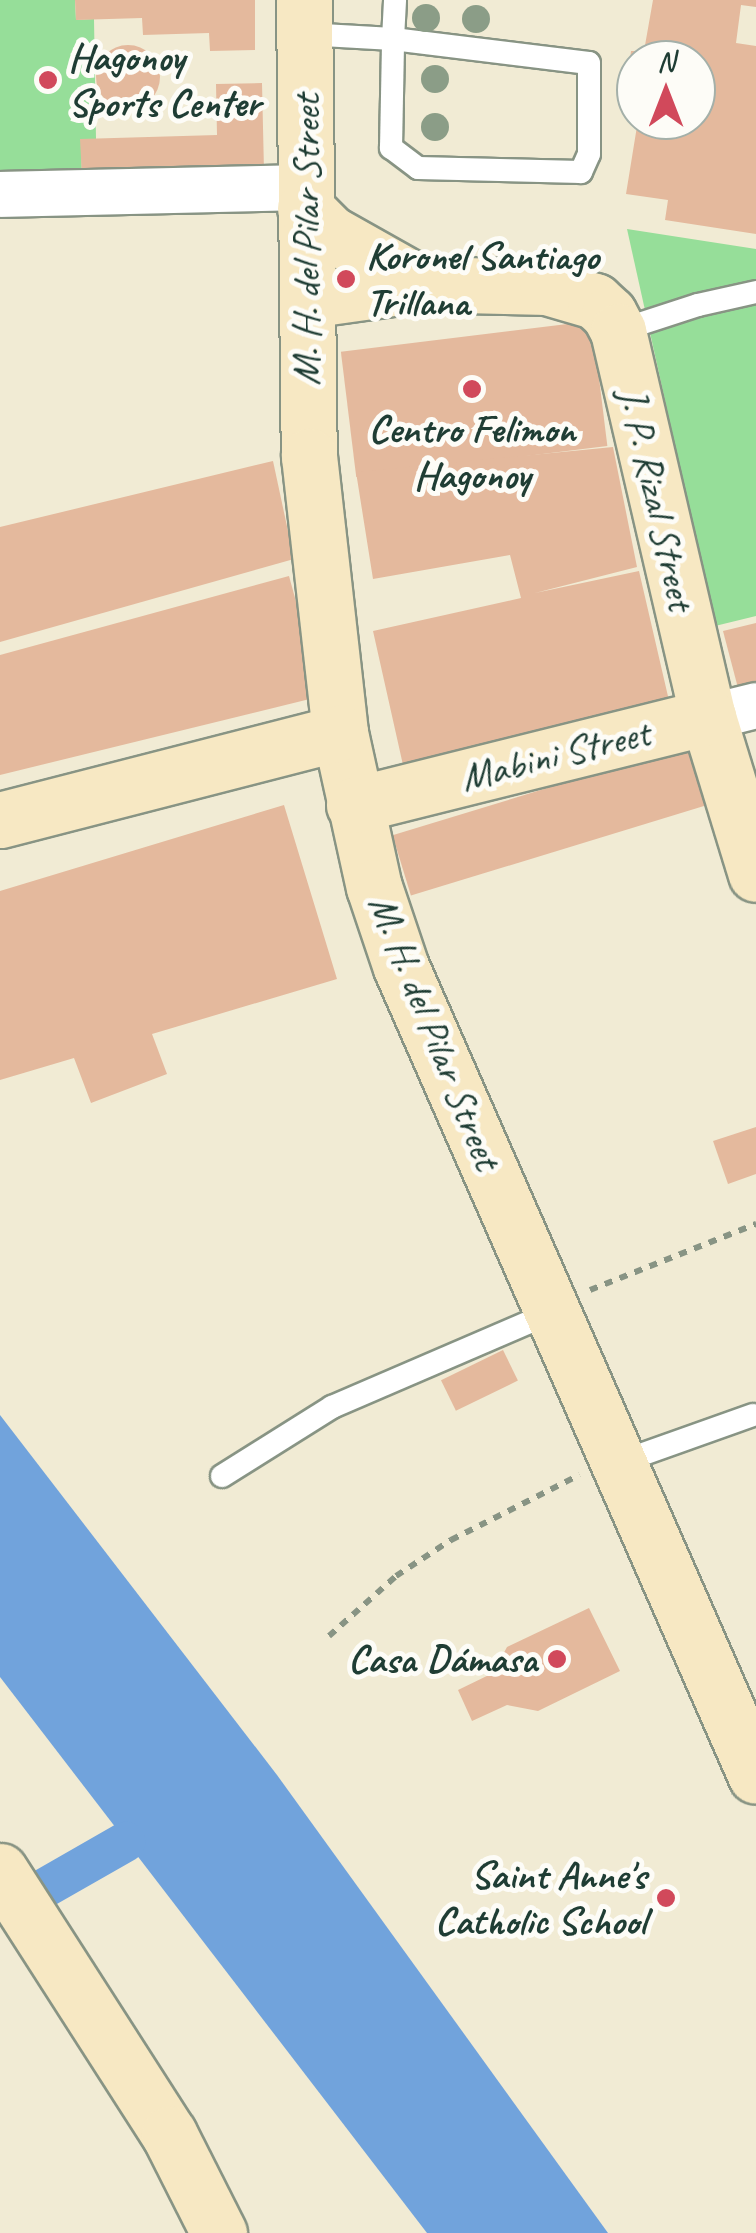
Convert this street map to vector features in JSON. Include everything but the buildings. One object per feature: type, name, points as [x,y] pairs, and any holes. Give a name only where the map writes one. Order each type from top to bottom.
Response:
[{"type":"main road","name":"M. H. del Pilar Street","points":[[304,17],[309,456],[340,734],[354,805],[401,968],[756,1776]]},
{"type":"main road","name":"J. P. Rizal Street","points":[[305,198],[330,234],[421,284]]},
{"type":"main road","name":"J. P. Rizal Street","points":[[308,300],[421,284],[573,292],[596,301],[618,331],[732,711],[756,874]]},
{"type":"main road","name":"Mabini Street","points":[[354,805],[732,711]]},
{"type":"main road","points":[[0,820],[340,734]]},
{"type":"main road","points":[[0,1871],[169,2134],[219,2233]]},
{"type":"street","points":[[0,194],[305,198]]},
{"type":"lane","points":[[304,17],[393,39],[589,63],[589,154],[581,172],[418,168],[392,148],[393,39],[396,0]]},
{"type":"lane","points":[[618,331],[698,305],[756,292]]},
{"type":"lane","points":[[222,1476],[332,1407],[552,1309]]},
{"type":"lane","points":[[620,1459],[753,1416]]},
{"type":"path","points":[[552,1309],[756,1224]]},
{"type":"path","points":[[330,1636],[396,1576],[450,1540],[620,1459]]},
{"type":"green space","name":"Hagonoy Sports Center","points":[[0,0],[75,0],[76,20],[94,19],[96,139],[81,139],[82,177],[0,180]]},
{"type":"green space","points":[[627,229],[756,249],[756,616],[715,626]]},
{"type":"water","points":[[0,1415],[277,1775],[608,2233],[427,2233],[0,1677]]},
{"type":"waterway","points":[[43,1889],[125,1842]]},
{"type":"place","name":"Hagonoy Sports Center","points":[[48,80]]},
{"type":"place","name":"Koronel Santiago Trillana","points":[[346,279]]},
{"type":"place","name":"Centro Felimon Hagonoy","points":[[472,389]]},
{"type":"place","name":"Casa Dámasa","points":[[557,1659]]},
{"type":"place","name":"Saint Anne's Catholic School","points":[[666,1898]]}]
